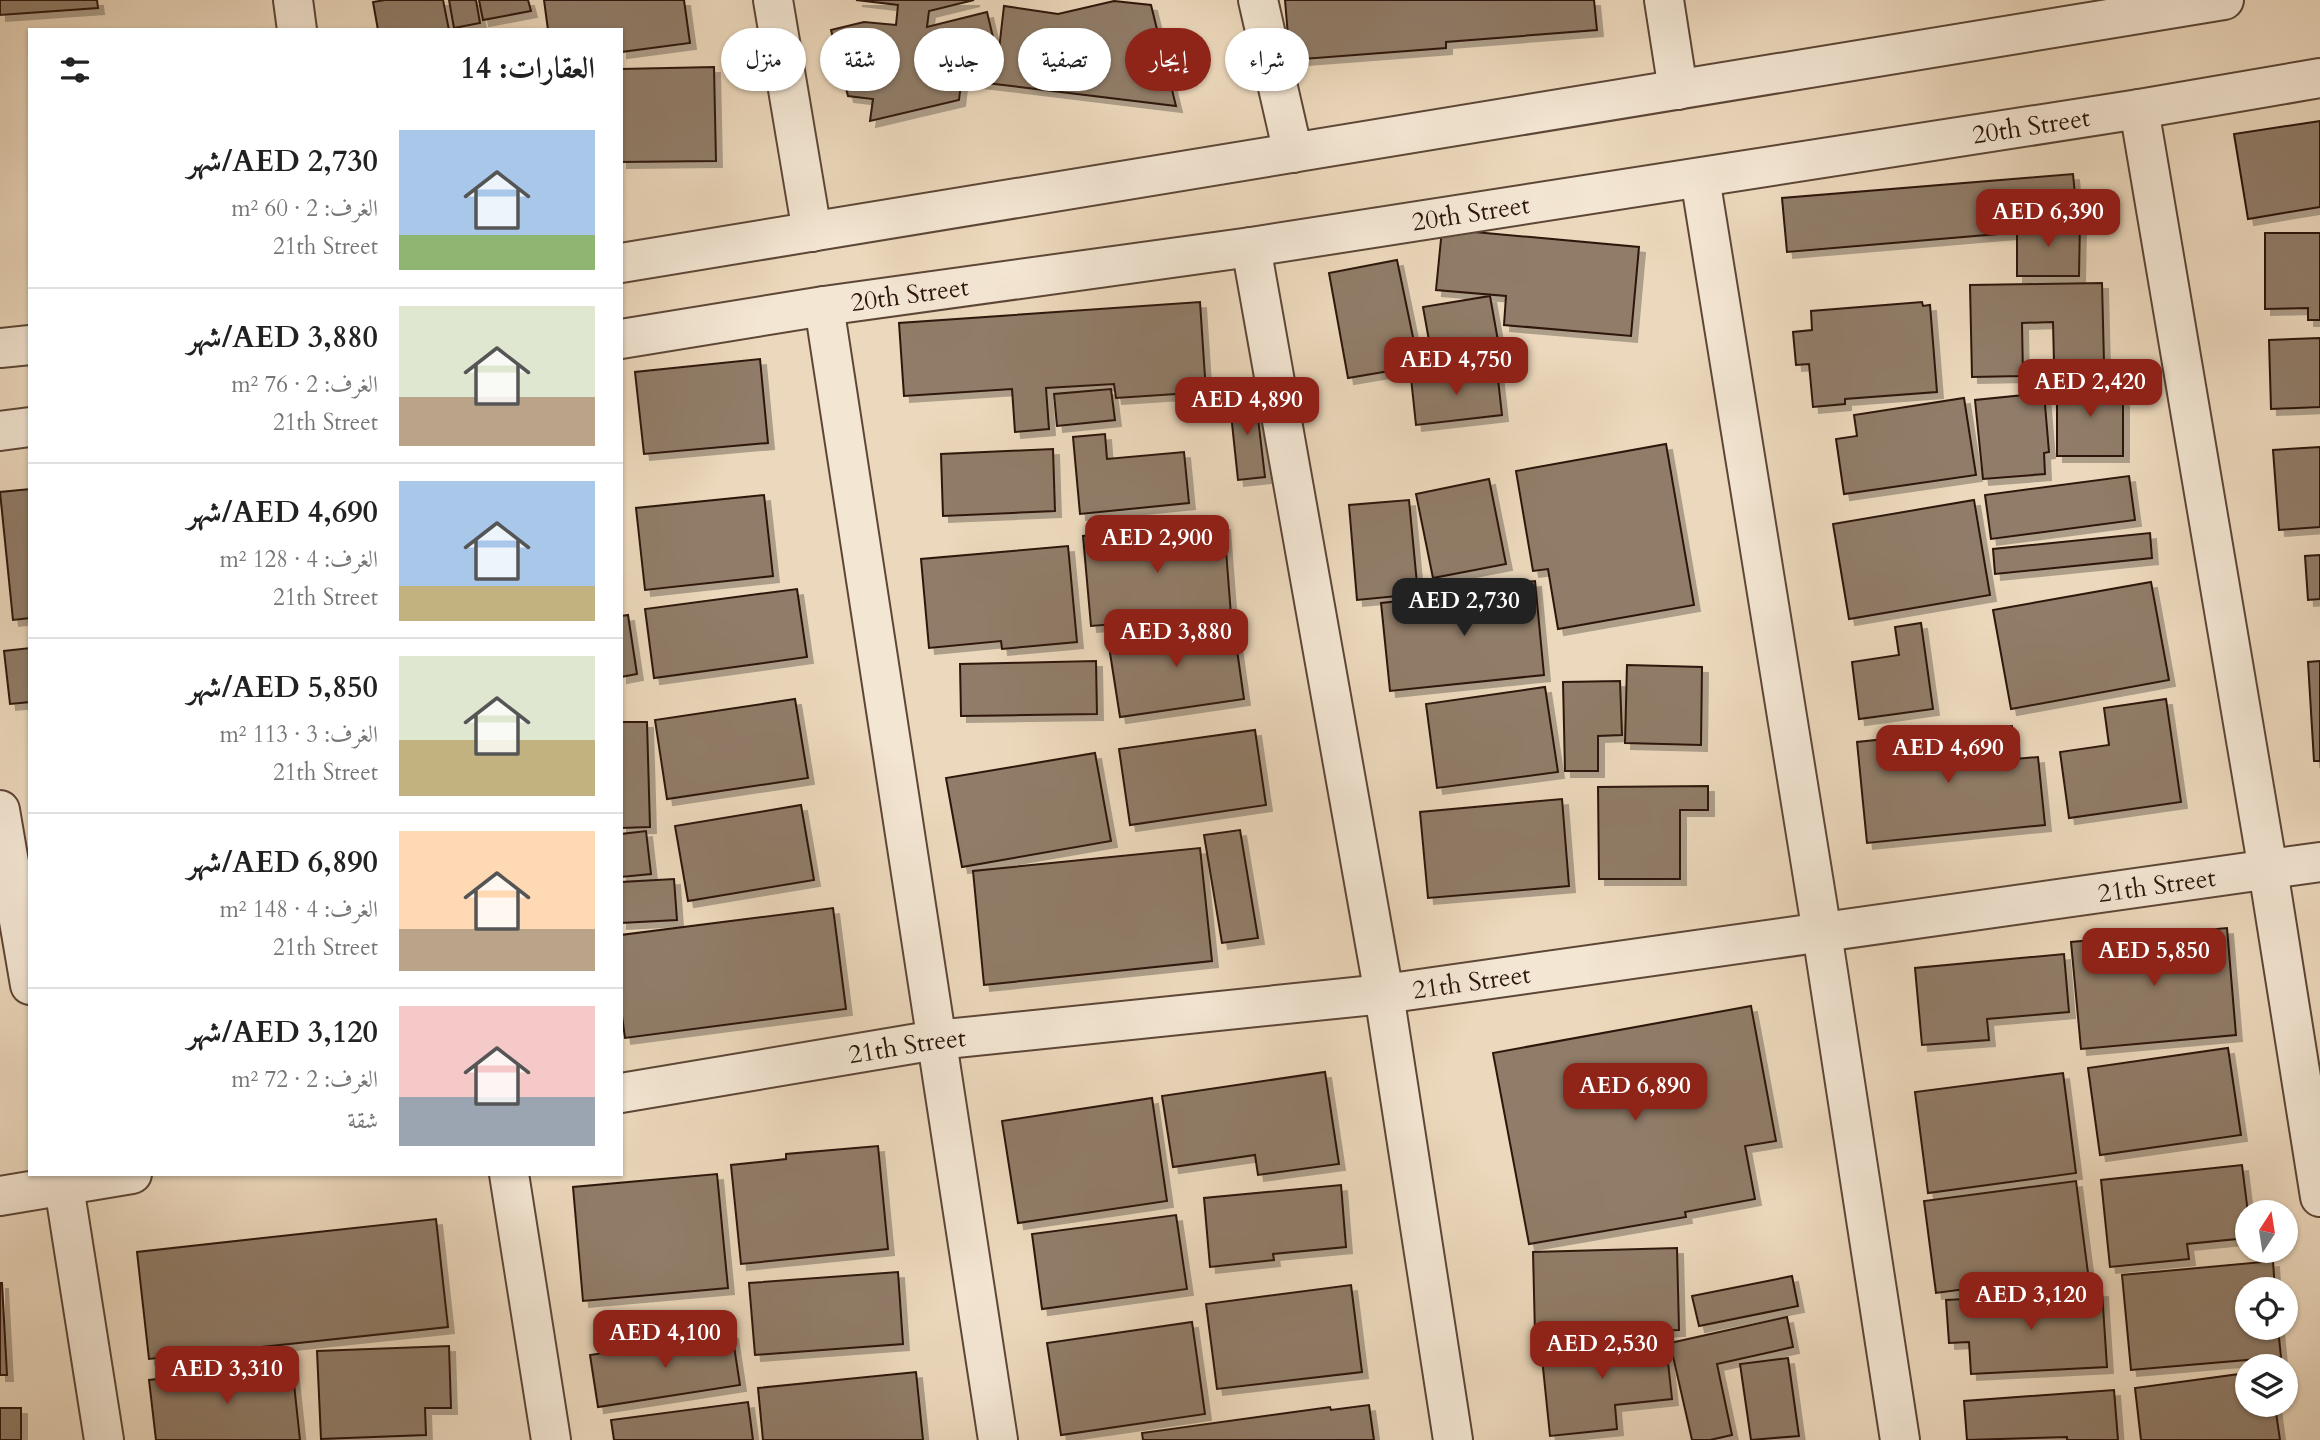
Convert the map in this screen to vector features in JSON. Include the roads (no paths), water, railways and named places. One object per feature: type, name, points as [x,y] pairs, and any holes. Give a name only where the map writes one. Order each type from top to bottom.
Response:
[{"type":"street","points":[[293,0],[297,28]]},
{"type":"street","points":[[773,0],[812,232]]},
{"type":"street","points":[[1258,0],[1293,153]]},
{"type":"street","points":[[1664,0],[1678,90]]},
{"type":"street","points":[[623,263],[1678,90],[2152,6],[2224,0]]},
{"type":"street","name":"20th Street","points":[[623,339],[824,306],[1251,247],[2139,109],[2320,78]]},
{"type":"street","points":[[2139,109],[2268,870],[2320,1198]]},
{"type":"street","points":[[1700,178],[1822,933],[1900,1440]]},
{"type":"street","points":[[1251,247],[1384,994],[1453,1440]]},
{"type":"street","points":[[824,306],[998,1440]]},
{"type":"street","points":[[0,348],[28,345]]},
{"type":"street","points":[[0,431],[28,427]]},
{"type":"street","points":[[0,810],[28,973]]},
{"type":"street","name":"21th Street","points":[[623,1093],[936,1040],[1384,994],[2320,862]]},
{"type":"street","points":[[0,1196],[63,1180],[109,1176]]},
{"type":"street","points":[[509,1176],[551,1440]]},
{"type":"street","points":[[63,1180],[104,1440]]}]
